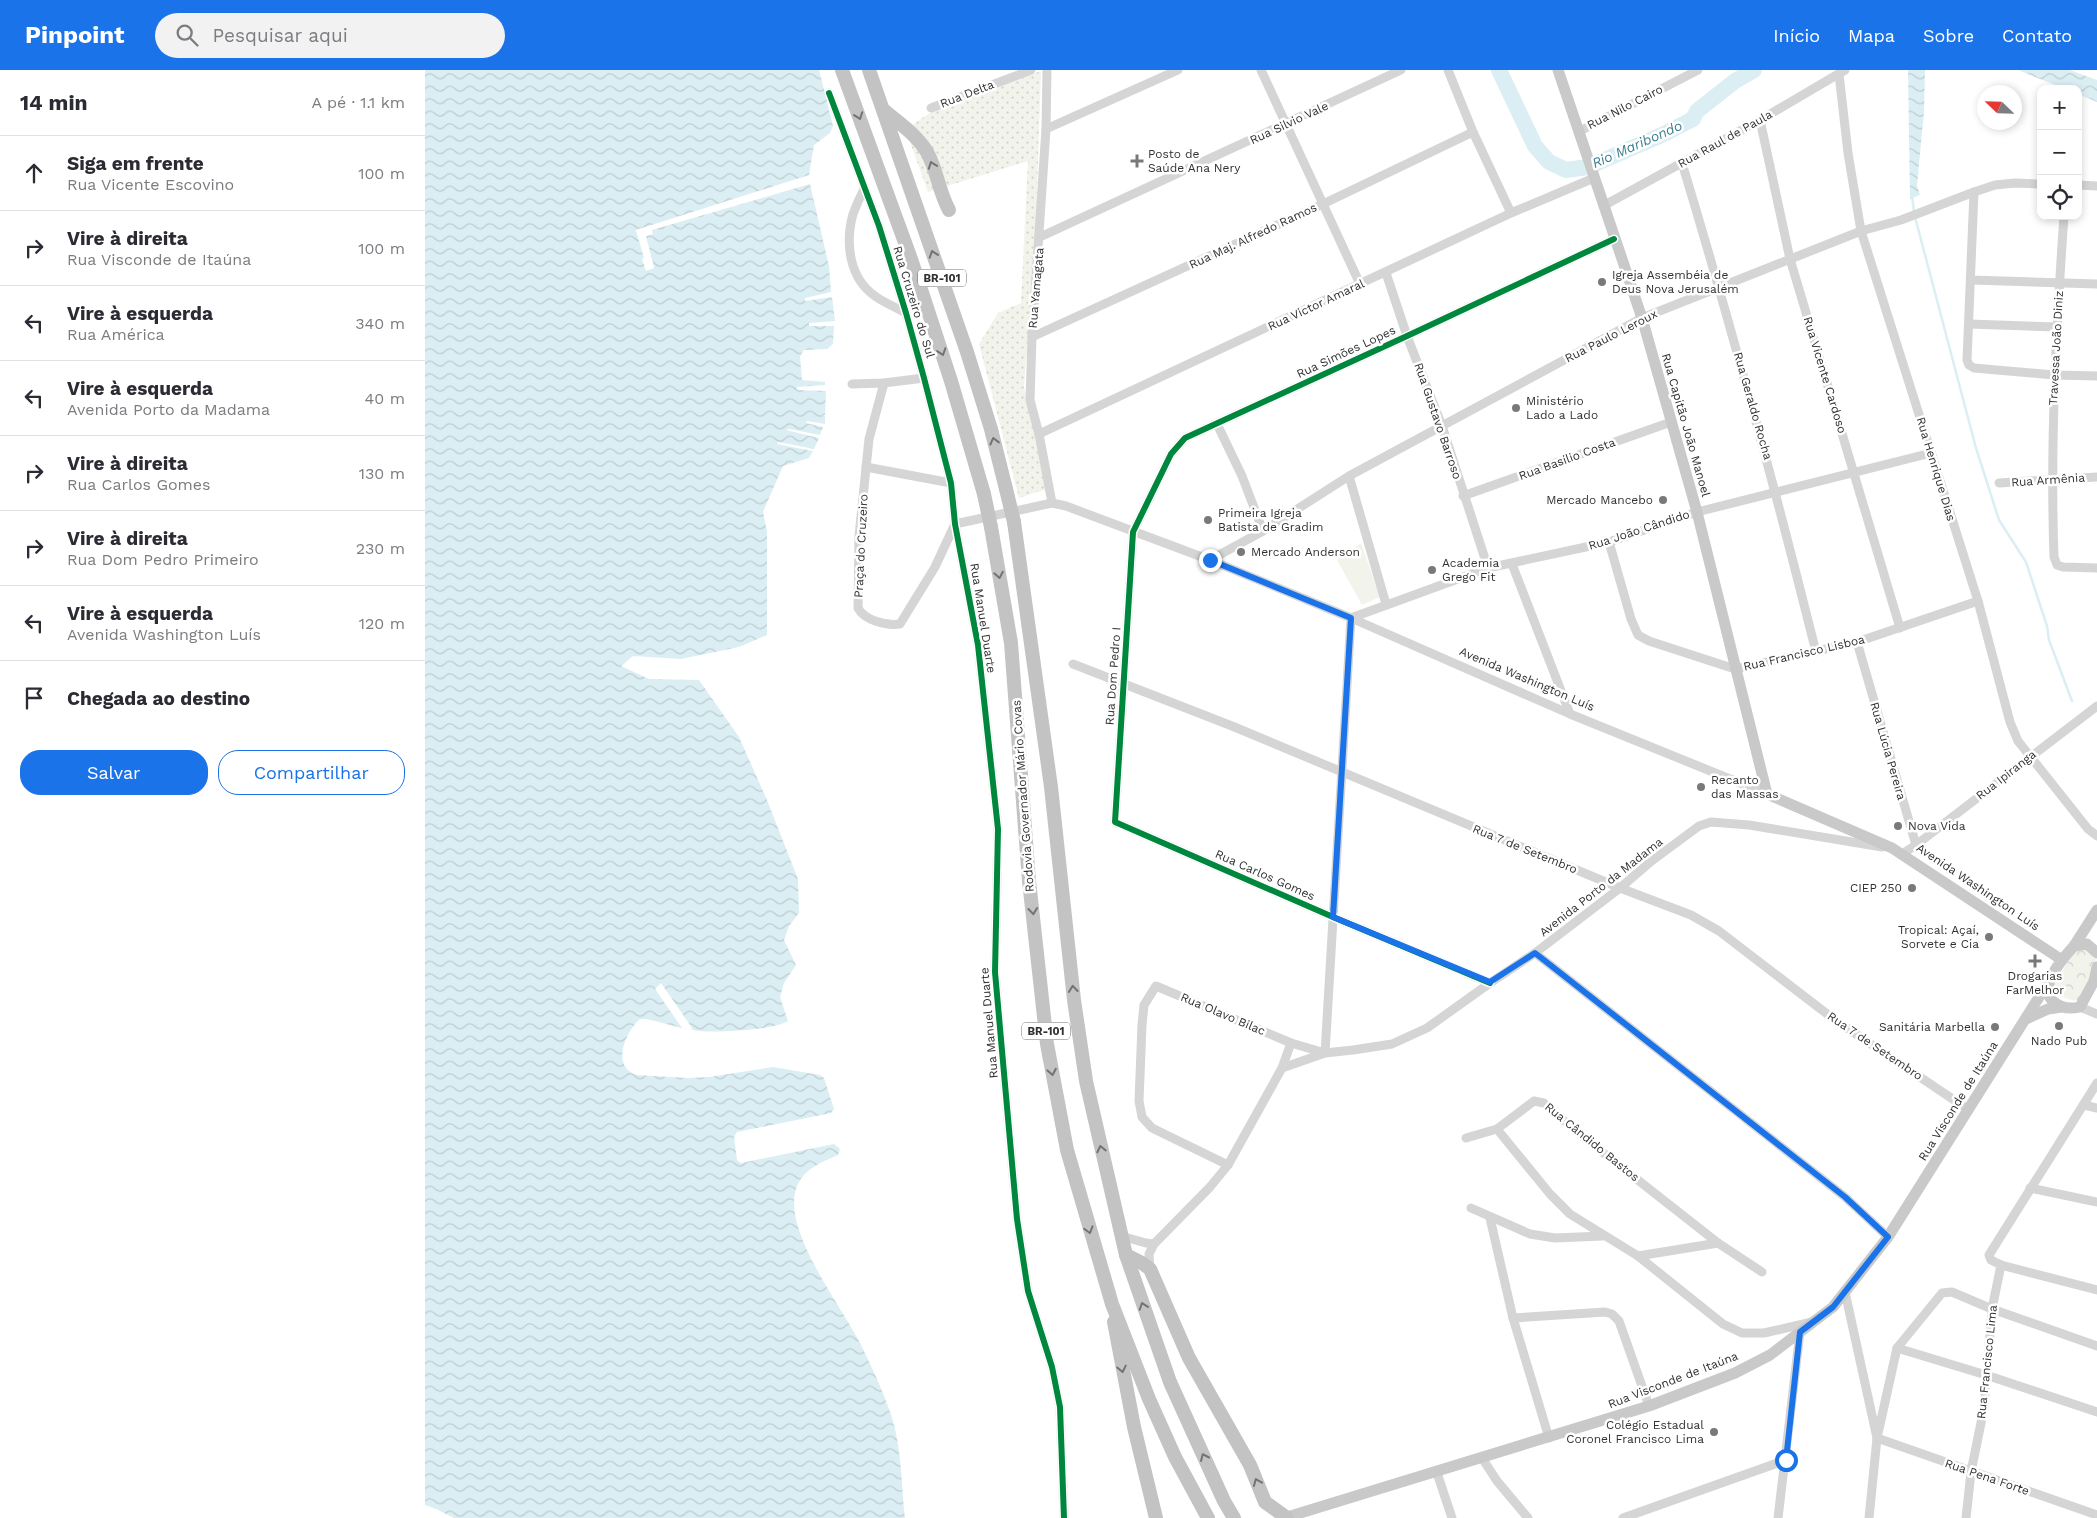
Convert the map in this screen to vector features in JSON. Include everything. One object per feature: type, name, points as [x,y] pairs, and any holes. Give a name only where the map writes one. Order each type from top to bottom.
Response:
[{"type":"highway","name":"Rodovia Governador Mário Covas","points":[[842,70],[911,259],[951,381],[984,494],[991,527],[1011,643],[1029,881],[1047,1044],[1067,1150],[1112,1304],[1149,1399],[1175,1457],[1206,1514]]},
{"type":"highway","name":"Rodovia Governador Mário Covas","points":[[869,70],[885,111],[967,352],[991,429],[1014,522],[1051,787],[1075,1009],[1086,1081],[1121,1236],[1170,1382],[1224,1501],[1234,1518]]},
{"type":"highway","points":[[885,111],[913,134],[927,153],[944,202],[949,210]]},
{"type":"highway","points":[[1126,1255],[1150,1269],[1189,1358],[1250,1465],[1265,1502],[1264,1518]]},
{"type":"highway","points":[[1112,1304],[1119,1358],[1156,1518]]},
{"type":"highway","points":[[1265,1502],[1286,1518]]},
{"type":"main road","name":"Rua Capitão João Manoel","points":[[1558,70],[1642,318],[1697,512],[1767,794]]},
{"type":"main road","name":"Avenida Washington Luís","points":[[1767,794],[1897,851],[2062,960]]},
{"type":"main road","points":[[2074,946],[2097,910]]},
{"type":"main road","points":[[2086,927],[2094,940],[2097,952]]},
{"type":"main road","points":[[2074,946],[2087,944],[2097,952]]},
{"type":"main road","name":"Rua Visconde de Itaúna","points":[[1286,1518],[1437,1473],[1649,1406],[1735,1373],[1770,1355],[1817,1321],[1833,1307],[1888,1237],[2062,960],[2074,946]]},
{"type":"main road","points":[[2024,1020],[2049,1009],[2080,1007],[2091,988],[2097,967]]},
{"type":"main road","points":[[2046,986],[2047,995],[2061,1007]]},
{"type":"street","name":"Rua Delta","points":[[931,108],[1031,70]]},
{"type":"street","name":"Rua Yamagata","points":[[1047,70],[1046,129],[1032,337],[1030,400],[1039,434],[1052,504]]},
{"type":"street","points":[[1046,129],[1178,70]]},
{"type":"street","points":[[1261,70],[1360,284]]},
{"type":"street","name":"Rua Silvio Vale","points":[[1040,237],[1401,70]]},
{"type":"street","points":[[1448,70],[1473,132],[1511,214]]},
{"type":"street","name":"Rua Nilo Cairo","points":[[1580,131],[1698,70]]},
{"type":"street","name":"Rua Raul de Paula","points":[[1603,206],[1760,120],[1842,72]]},
{"type":"street","name":"Rua Henrique Dias","points":[[1842,72],[1848,152],[1861,231],[1978,601],[2010,722],[2018,741],[2088,829],[2097,836]]},
{"type":"street","name":"Rua Cruzeiro do Sul","points":[[829,92],[879,226],[906,313],[951,483],[955,524]]},
{"type":"street","name":"Rua Vicente Cardoso","points":[[1760,120],[1790,259],[1900,628]]},
{"type":"street","name":"Rua Maj. Alfredo Ramos","points":[[1032,337],[1323,204],[1473,132]]},
{"type":"street","name":"Rua Geraldo Rocha","points":[[1682,163],[1720,287],[1777,493],[1816,652]]},
{"type":"street","name":"Rua Victor Amaral","points":[[1039,434],[1511,214],[1591,168]]},
{"type":"street","name":"Rua Paulo Leroux","points":[[1210,560],[1263,531],[1349,476],[1642,318],[1861,231],[1901,220],[1974,192],[1995,185],[2037,184]]},
{"type":"street","points":[[2082,185],[2097,186]]},
{"type":"street","points":[[864,189],[853,215],[849,243],[852,264],[859,280],[875,296],[906,313]]},
{"type":"street","points":[[1974,192],[1967,360],[1969,366],[2054,376],[2097,376]]},
{"type":"street","name":"Travessa João Diniz","points":[[2063,220],[2054,376],[2051,480],[2054,557],[2057,564],[2063,568],[2097,568]]},
{"type":"street","name":"Rua Simões Lopes","points":[[1133,532],[1178,444],[1193,433],[1217,424],[1614,239]]},
{"type":"street","name":"Rua Gustavo Barroso","points":[[1386,273],[1407,336],[1442,426],[1463,496],[1488,568]]},
{"type":"street","points":[[1971,280],[2097,284]]},
{"type":"street","points":[[1969,324],[2057,327]]},
{"type":"street","points":[[852,384],[884,383],[924,378]]},
{"type":"street","name":"Praça do Cruzeiro","points":[[884,383],[869,439],[859,545],[858,608],[864,616],[894,625],[900,624],[903,621],[935,567],[955,524]]},
{"type":"street","name":"Rua Basílio Costa","points":[[1463,496],[1671,422]]},
{"type":"street","points":[[1217,424],[1242,476],[1263,531]]},
{"type":"street","name":"Rua João Cândido","points":[[1351,618],[1488,568],[1609,542],[1697,512],[1931,453]]},
{"type":"street","points":[[866,468],[951,483]]},
{"type":"street","points":[[1349,476],[1386,604]]},
{"type":"street","name":"Rua Armênia","points":[[1999,483],[2097,477]]},
{"type":"street","name":"Avenida Washington Luís","points":[[955,524],[1052,504],[1066,506],[1210,560],[1351,618],[1570,714],[1767,794]]},
{"type":"street","name":"Rua Manuel Duarte","points":[[955,524],[979,645],[998,829],[995,972],[1017,1219],[1027,1291],[1052,1367],[1061,1407],[1064,1518]]},
{"type":"street","name":"Rua Dom Pedro I","points":[[1115,822],[1133,532]]},
{"type":"street","name":"Rua Francisco Lisboa","points":[[1609,542],[1631,619],[1639,635],[1649,641],[1735,669],[1857,642],[1978,601]]},
{"type":"street","points":[[1512,564],[1570,714]]},
{"type":"street","points":[[1282,1068],[1325,1053],[1351,618]]},
{"type":"street","name":"Rua Lúcia Pereira","points":[[1857,642],[1916,844]]},
{"type":"street","name":"Rua 7 de Setembro","points":[[1073,664],[1232,726],[1620,888],[1691,915],[1719,931],[1835,1020],[1969,1110]]},
{"type":"street","name":"Rua Ipiranga","points":[[1916,844],[2097,706]]},
{"type":"street","name":"Rua Carlos Gomes","points":[[1115,822],[1333,917],[1490,982]]},
{"type":"street","name":"Avenida Porto da Madama","points":[[1291,1043],[1325,1053],[1392,1044],[1427,1028],[1490,982],[1535,953],[1699,826],[1711,822],[1749,824],[1897,851]]},
{"type":"street","points":[[1897,851],[1916,844]]},
{"type":"street","points":[[1535,953],[1845,1197],[1888,1237]]},
{"type":"street","name":"Rua Olavo Bilac","points":[[1228,1165],[1152,1128],[1142,1117],[1139,1101],[1144,1005],[1156,986],[1291,1043]]},
{"type":"street","points":[[2080,1007],[2097,1014]]},
{"type":"street","points":[[1150,1269],[1149,1254],[1154,1244],[1210,1187],[1228,1165],[1282,1068],[1291,1043]]},
{"type":"street","points":[[2097,1083],[1989,1255],[1991,1260],[2001,1265],[2097,1290]]},
{"type":"street","name":"Rua Cândido Bastos","points":[[1497,1129],[1534,1101],[1544,1103],[1578,1133],[1718,1243],[1762,1272]]},
{"type":"street","points":[[2084,1104],[2097,1108]]},
{"type":"street","points":[[1466,1138],[1497,1129],[1550,1194],[1570,1214],[1638,1256],[1723,1324],[1742,1332],[1764,1333],[1817,1321]]},
{"type":"street","points":[[2030,1188],[2097,1202]]},
{"type":"street","points":[[1471,1208],[1530,1234],[1555,1238],[1604,1236]]},
{"type":"street","points":[[1490,1218],[1513,1318],[1549,1438]]},
{"type":"street","points":[[1121,1236],[1154,1244]]},
{"type":"street","points":[[1638,1256],[1718,1243]]},
{"type":"street","name":"Rua Francisco Lima","points":[[1966,1518],[1971,1472],[1983,1408],[1992,1309],[2001,1265]]},
{"type":"street","points":[[1845,1292],[1877,1438]]},
{"type":"street","points":[[1869,1518],[1877,1438],[1897,1348],[1942,1293],[1952,1292],[1992,1309],[2097,1346]]},
{"type":"street","points":[[1513,1318],[1605,1312],[1612,1314],[1619,1321],[1649,1406]]},
{"type":"street","points":[[1778,1518],[1800,1332]]},
{"type":"street","points":[[1897,1348],[2097,1412]]},
{"type":"street","name":"Rua Pena Forte","points":[[1877,1438],[2097,1515]]},
{"type":"street","points":[[1482,1458],[1497,1481],[1528,1518]]},
{"type":"street","points":[[1623,1518],[1786,1460]]},
{"type":"street","points":[[1437,1473],[1452,1518]]},
{"type":"green space","points":[[1041,71],[1035,251],[1024,387],[1047,489],[1019,498],[979,344],[998,313],[1021,303],[1028,161],[928,192],[906,131],[919,120],[951,102]]},
{"type":"green space","points":[[1361,543],[1380,597],[1362,605],[1337,560]]},
{"type":"green space","points":[[2078,946],[2096,951],[2097,966],[2079,1001],[2064,997],[2053,986]]},
{"type":"water","points":[[425,70],[819,70],[833,126],[830,133],[814,145],[809,175],[636,230],[646,271],[654,268],[646,236],[653,234],[652,230],[810,184],[829,266],[831,292],[805,298],[805,301],[832,297],[835,321],[809,323],[809,326],[834,326],[833,344],[827,349],[804,350],[800,356],[802,380],[825,382],[825,385],[797,387],[797,390],[826,391],[825,415],[822,416],[825,416],[825,424],[807,421],[806,423],[823,427],[820,435],[786,430],[819,438],[814,449],[778,442],[777,444],[813,451],[809,458],[783,466],[763,512],[767,531],[767,635],[739,647],[681,659],[633,656],[621,666],[649,679],[699,680],[739,737],[767,800],[798,879],[799,913],[789,926],[784,940],[796,965],[784,983],[780,997],[788,1021],[759,1029],[708,1032],[640,1019],[626,1040],[622,1057],[624,1065],[629,1071],[637,1075],[688,1078],[709,1077],[773,1067],[820,1075],[824,1078],[834,1109],[831,1113],[737,1132],[734,1137],[737,1160],[741,1163],[834,1144],[840,1149],[838,1155],[812,1168],[801,1178],[795,1193],[794,1210],[799,1229],[817,1270],[860,1343],[889,1409],[899,1449],[905,1518],[454,1518],[425,1505]]},
{"type":"water","points":[[1908,70],[1925,70],[1924,111],[1917,186],[1920,195],[1910,199]]},
{"type":"water","points":[[2018,70],[2070,70],[2097,80],[2097,102],[2082,96],[2082,85],[2055,85]]},
{"type":"pier","points":[[812,176],[639,231],[647,257],[645,260],[647,268],[651,266],[643,236],[650,232],[650,228],[746,200],[651,229],[652,233],[645,236],[654,268],[646,270],[643,259],[645,258],[636,230]]},
{"type":"pier","points":[[661,983],[693,1030],[682,1028],[655,989]]},
{"type":"waterway","name":"Rio Maribondo","points":[[1499,70],[1535,146],[1549,162],[1566,170],[1588,167],[1664,134],[1693,119],[1697,111],[1735,81],[1754,70]]},
{"type":"waterway","points":[[1912,195],[1914,212]]},
{"type":"waterway","points":[[1915,217],[1976,448],[1999,520],[2026,562],[2047,626],[2049,640],[2072,701]]},
{"type":"cycle path","points":[[829,93],[879,226],[924,378],[951,483],[955,524],[978,645],[998,829],[995,972],[1017,1219],[1028,1291],[1052,1367],[1060,1407],[1064,1518]]},
{"type":"cycle path","points":[[1490,983],[1115,822],[1133,532],[1171,454],[1185,438],[1614,239]]},
{"type":"place","name":"Posto de Saúde Ana Nery","points":[[1137,161]]},
{"type":"place","name":"Igreja Assembéia de Deus Nova Jerusalém","points":[[1602,282]]},
{"type":"place","name":"Ministério Lado a Lado","points":[[1516,408]]},
{"type":"place","name":"Mercado Mancebo","points":[[1663,500]]},
{"type":"place","name":"Primeira Igreja Batista de Gradim","points":[[1208,520]]},
{"type":"place","name":"Mercado Anderson","points":[[1241,552]]},
{"type":"place","name":"Academia Grego Fit","points":[[1432,570]]},
{"type":"place","name":"Recanto das Massas","points":[[1701,787]]},
{"type":"place","name":"Nova Vida","points":[[1898,826]]},
{"type":"place","name":"CIEP 250","points":[[1912,888]]},
{"type":"place","name":"Tropical: Açaí, Sorvete e Cia","points":[[1989,937]]},
{"type":"place","name":"Drogarias FarMelhor","points":[[2035,961]]},
{"type":"place","name":"Nado Pub","points":[[2059,1026]]},
{"type":"place","name":"Sanitária Marbella","points":[[1995,1027]]},
{"type":"place","name":"Colégio Estadual Coronel Francisco Lima","points":[[1714,1432]]},
{"type":"route","points":[[1210,560],[1351,618],[1333,917],[1490,982],[1535,953],[1845,1197],[1888,1237],[1833,1307],[1800,1332],[1786,1460]]}]
